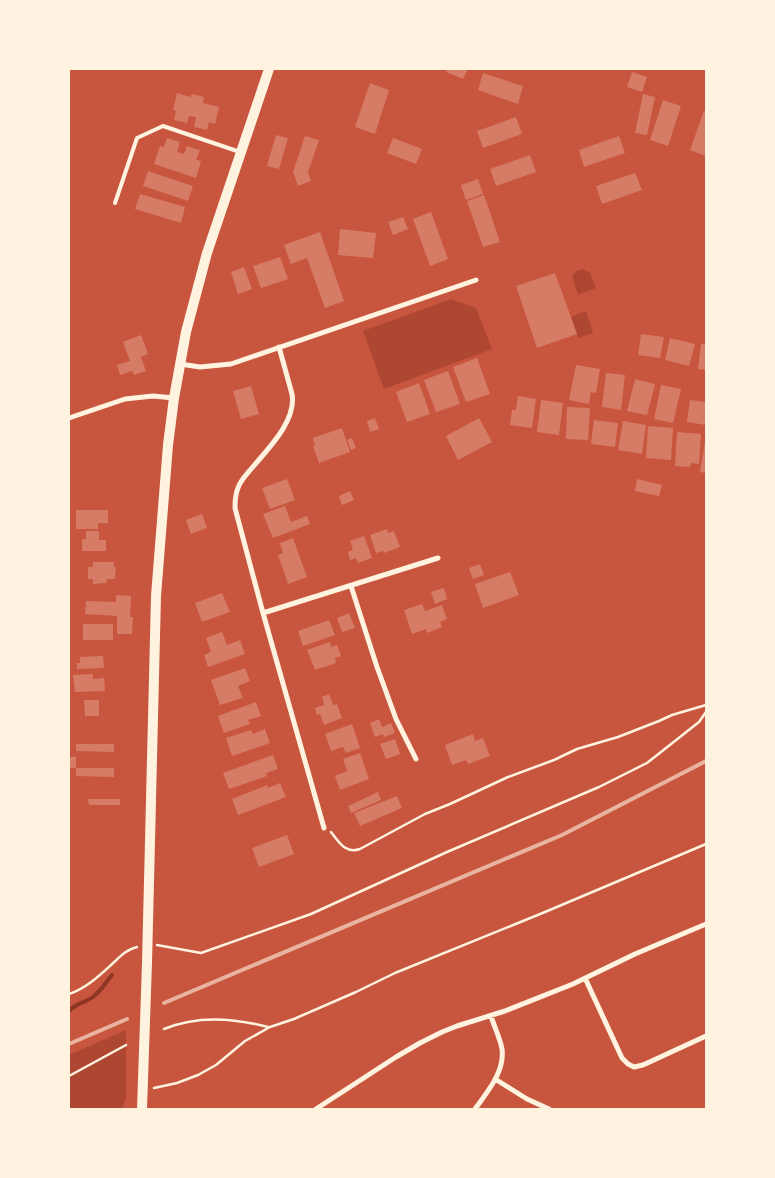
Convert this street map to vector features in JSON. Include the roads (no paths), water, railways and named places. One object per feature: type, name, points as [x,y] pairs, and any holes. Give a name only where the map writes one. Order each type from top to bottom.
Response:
[{"type":"main road","points":[[142,1109],[148,963],[156,596],[168,445],[179,364],[206,253],[269,69]]},
{"type":"street","points":[[179,364],[200,367],[231,364],[476,280]]},
{"type":"street","points":[[279,347],[293,400],[290,417],[276,439],[240,482],[235,508],[324,828]]},
{"type":"street","points":[[69,418],[125,399],[153,396],[174,398]]},
{"type":"street","points":[[263,613],[438,558]]},
{"type":"street","points":[[351,586],[396,719],[416,759]]},
{"type":"street","points":[[316,1109],[420,1043],[448,1029],[491,1016],[548,994],[706,924]]},
{"type":"street","points":[[586,978],[622,1058],[634,1067],[643,1065],[706,1036]]},
{"type":"street","points":[[475,1109],[495,1079],[502,1060],[502,1050],[491,1016]]},
{"type":"street","points":[[495,1079],[538,1105],[549,1109]]},
{"type":"lane","points":[[115,204],[137,138],[163,126],[240,152]]},
{"type":"waterway","points":[[69,1011],[96,995],[112,975]]},
{"type":"railway","points":[[164,1003],[562,835],[706,761]]},
{"type":"railway","points":[[69,1044],[127,1019]]}]
